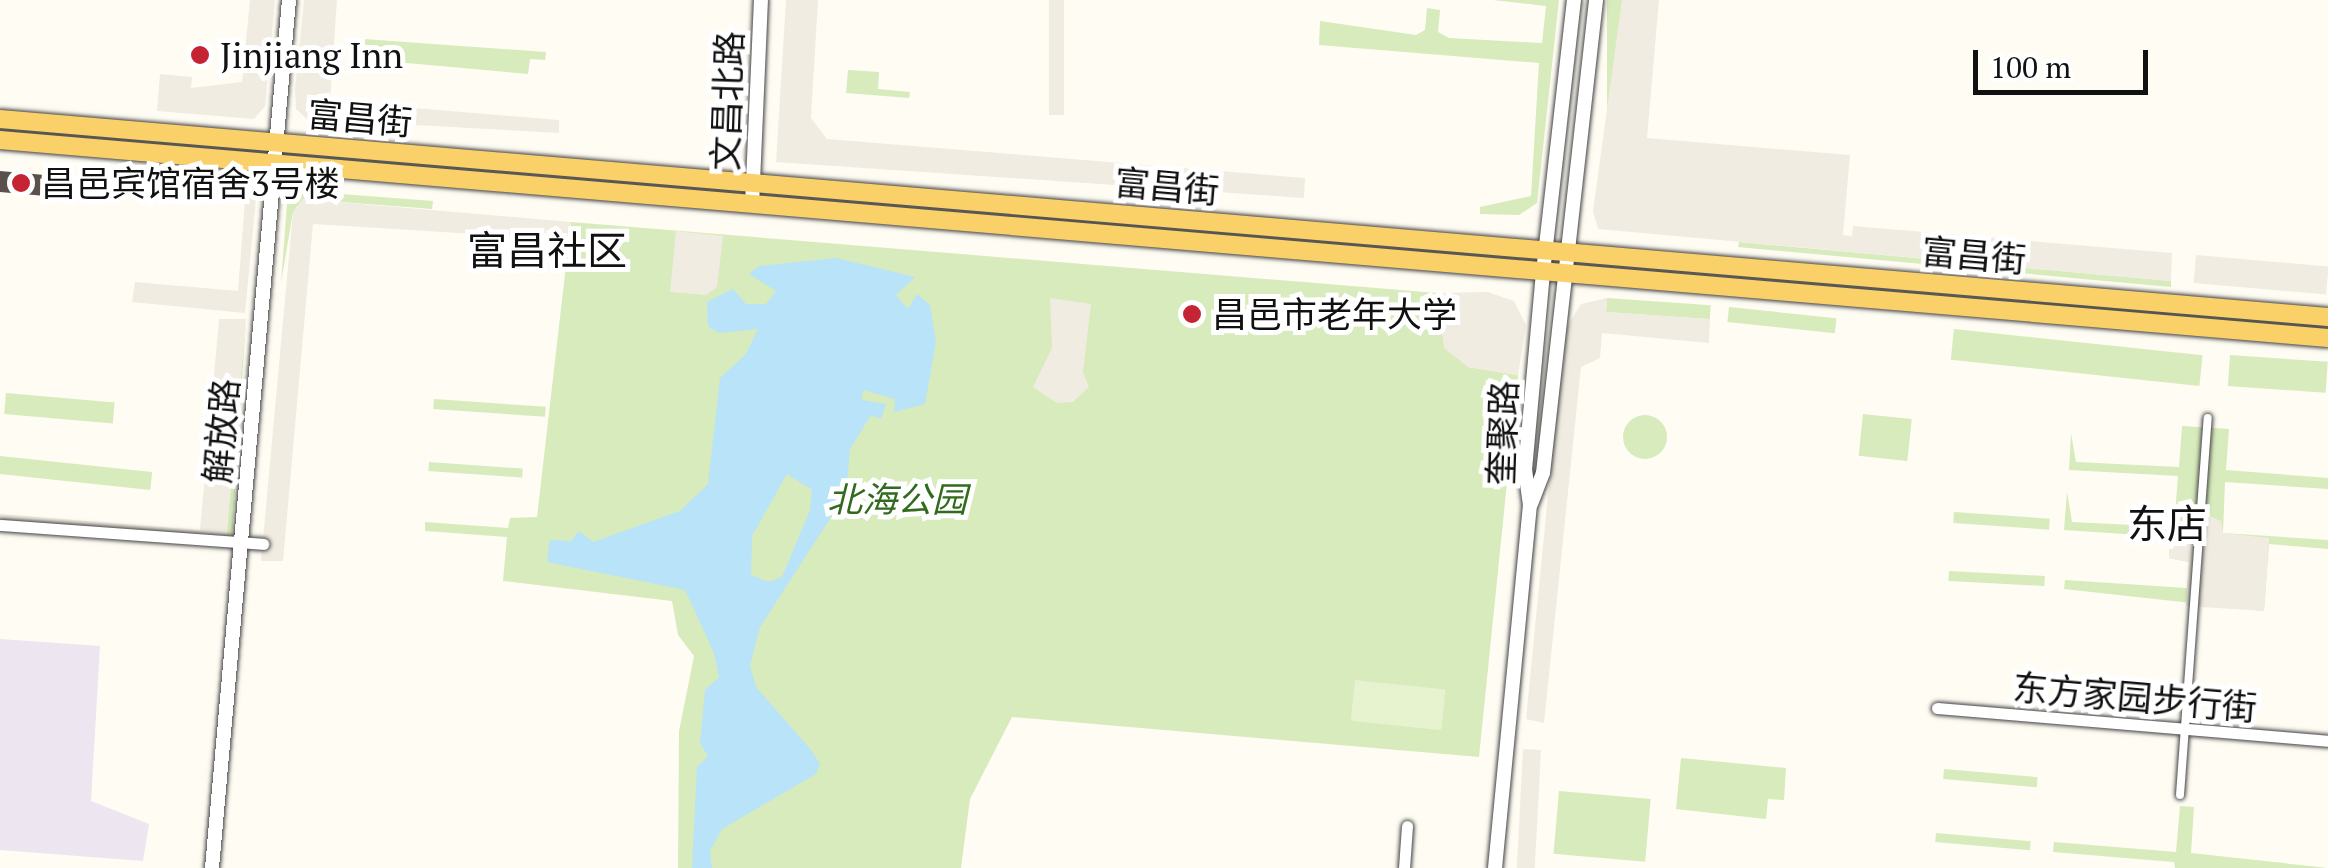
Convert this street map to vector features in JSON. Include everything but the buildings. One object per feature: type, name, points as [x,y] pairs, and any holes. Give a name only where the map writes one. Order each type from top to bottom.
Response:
[{"type":"main road","name":"富昌街","points":[[0,119],[2328,317]]},
{"type":"main road","name":"富昌街","points":[[0,140],[2328,338]]},
{"type":"street","name":"解放路","points":[[212,868],[288,0]]},
{"type":"street","name":"文昌北路","points":[[752,205],[761,0]]},
{"type":"street","name":"奎聚路","points":[[1495,868],[1530,505],[1525,470],[1543,272],[1574,0]]},
{"type":"street","points":[[1530,505],[1542,474],[1596,0]]},
{"type":"street","points":[[2180,795],[2208,418]]},
{"type":"street","points":[[0,525],[263,544]]},
{"type":"street","name":"东方家园步行街","points":[[1938,708],[2328,741]]},
{"type":"street","points":[[1404,868],[1407,826]]},
{"type":"shaded area","points":[[250,0],[275,0],[265,106],[254,119],[157,111],[160,74],[192,77],[191,88],[242,82]]},
{"type":"shaded area","points":[[304,0],[337,0],[330,101],[559,120],[559,133],[307,119],[296,109],[295,90]]},
{"type":"shaded area","points":[[786,0],[818,0],[811,118],[827,139],[1305,178],[1304,198],[776,162]]},
{"type":"shaded area","points":[[1049,0],[1064,0],[1064,115],[1049,115]]},
{"type":"shaded area","points":[[1622,0],[1659,0],[1647,138],[1850,155],[1843,235],[1852,236],[1853,226],[2172,253],[2171,281],[1598,229],[1593,211]]},
{"type":"shaded area","points":[[158,171],[242,178],[257,188],[245,313],[132,302],[135,282],[238,291],[245,200],[156,192]]},
{"type":"shaded area","points":[[303,199],[571,222],[568,240],[313,224],[283,561],[261,561],[293,212]]},
{"type":"shaded area","points":[[676,231],[723,236],[717,287],[706,295],[670,292]]},
{"type":"shaded area","points":[[2196,255],[2328,267],[2326,294],[2194,283]]},
{"type":"shaded area","points":[[1488,292],[1514,301],[1526,325],[1518,375],[1468,367],[1444,348],[1437,293]]},
{"type":"shaded area","points":[[1050,298],[1091,304],[1083,372],[1089,387],[1073,402],[1057,403],[1033,387],[1052,348]]},
{"type":"shaded area","points":[[1607,298],[1606,312],[1710,319],[1709,343],[1602,333],[1600,358],[1581,367],[1544,723],[1526,719],[1564,332],[1581,304]]},
{"type":"shaded area","points":[[219,319],[246,319],[226,539],[0,521],[0,514],[200,530]]},
{"type":"shaded area","points":[[2205,514],[2221,521],[2223,533],[2269,538],[2264,611],[2186,606],[2189,562],[2169,558],[2171,530]]},
{"type":"shaded area","points":[[0,639],[100,646],[91,801],[149,824],[143,861],[0,850]]},
{"type":"shaded area","points":[[1523,749],[1541,750],[1535,868],[1517,868]]},
{"type":"green space","points":[[1493,0],[1559,0],[1537,203],[1519,215],[1480,214],[1480,207],[1531,196],[1539,63],[1319,45],[1320,21],[1416,35],[1425,30],[1427,8],[1440,10],[1438,32],[1449,38],[1542,43],[1546,6]]},
{"type":"green space","points":[[1607,0],[1622,0],[1622,203],[1607,203]]},
{"type":"green space","points":[[364,39],[546,52],[545,60],[530,59],[528,74],[362,59]]},
{"type":"green space","points":[[848,70],[879,72],[878,89],[910,92],[909,98],[846,93]]},
{"type":"green space","points":[[288,190],[433,201],[432,209],[303,199],[293,212],[281,283]]},
{"type":"green space","name":"北海公园","points":[[571,222],[1437,293],[1438,320],[1468,367],[1518,375],[1479,757],[1012,717],[970,799],[961,868],[678,868],[679,731],[694,656],[678,635],[672,601],[503,581],[507,537],[425,531],[425,522],[508,528],[510,518],[537,517]]},
{"type":"green space","points":[[1739,242],[2171,281],[2171,287],[1738,247]]},
{"type":"green space","points":[[1607,298],[1711,305],[1710,319],[1606,312]]},
{"type":"green space","points":[[1729,307],[1836,318],[1835,333],[1727,322]]},
{"type":"green space","points":[[246,319],[232,538],[226,539]]},
{"type":"green space","points":[[1954,329],[2203,355],[2199,386],[1951,360]]},
{"type":"green space","points":[[2230,355],[2328,362],[2326,393],[2228,386]]},
{"type":"green space","points":[[6,393],[115,402],[113,423],[4,414]]},
{"type":"green space","points":[[434,399],[546,407],[545,417],[433,409]]},
{"type":"green space","points":[[1863,414],[1912,419],[1907,461],[1859,456]]},
{"type":"green space","points":[[1645,415],[1660,422],[1667,437],[1660,452],[1645,459],[1630,452],[1623,437],[1630,422]]},
{"type":"green space","points":[[2182,426],[2229,429],[2226,470],[2328,478],[2328,489],[2225,482],[2223,533],[2328,540],[2328,549],[2269,544],[2264,611],[2064,589],[2065,580],[2187,588],[2189,562],[2169,558],[2170,537],[2064,530],[2067,492],[2072,522],[2174,527],[2178,476],[2069,470],[2071,433],[2076,462],[2179,467]]},
{"type":"green space","points":[[0,456],[152,472],[150,490],[0,474]]},
{"type":"green space","points":[[429,462],[523,469],[522,478],[428,471]]},
{"type":"green space","points":[[1954,512],[2050,519],[2049,530],[1953,523]]},
{"type":"green space","points":[[1949,571],[2045,576],[2044,586],[1948,581]]},
{"type":"green space","points":[[1355,680],[1446,690],[1441,730],[1351,721]]},
{"type":"green space","points":[[1681,758],[1786,768],[1784,800],[1768,799],[1766,819],[1676,809]]},
{"type":"green space","points":[[1944,769],[2038,777],[2037,787],[1943,779]]},
{"type":"green space","points":[[1559,791],[1651,799],[1645,862],[1554,854]]},
{"type":"green space","points":[[2180,806],[2194,807],[2191,853],[2328,868],[2175,868],[2174,862],[2053,852],[2054,842],[2176,852]]},
{"type":"green space","points":[[1936,833],[2031,841],[2030,850],[1935,842]]},
{"type":"water","name":"北海公园","points":[[836,258],[915,277],[896,295],[908,309],[917,294],[930,305],[936,342],[925,404],[894,412],[895,399],[863,390],[862,400],[886,404],[881,419],[871,415],[850,449],[846,494],[760,627],[750,666],[756,687],[811,750],[820,764],[816,774],[722,829],[710,851],[712,868],[692,868],[697,767],[708,756],[700,743],[705,690],[719,677],[714,653],[685,590],[547,562],[550,540],[571,541],[579,531],[593,542],[680,511],[708,484],[720,378],[746,354],[758,329],[719,333],[708,326],[707,302],[733,289],[746,304],[766,304],[776,291],[749,274],[759,266]],"holes":[[[787,474],[812,490],[810,510],[782,577],[768,582],[751,575],[752,536]]]},
{"type":"place","name":"Jinjiang Inn","points":[[200,55]]},
{"type":"place","name":"昌邑宾馆宿舍3号楼","points":[[21,183]]},
{"type":"place","name":"昌邑市老年大学","points":[[1192,314]]},
{"type":"district","name":"富昌社区","points":[[547,250]]},
{"type":"district","name":"东店","points":[[2167,523]]}]
